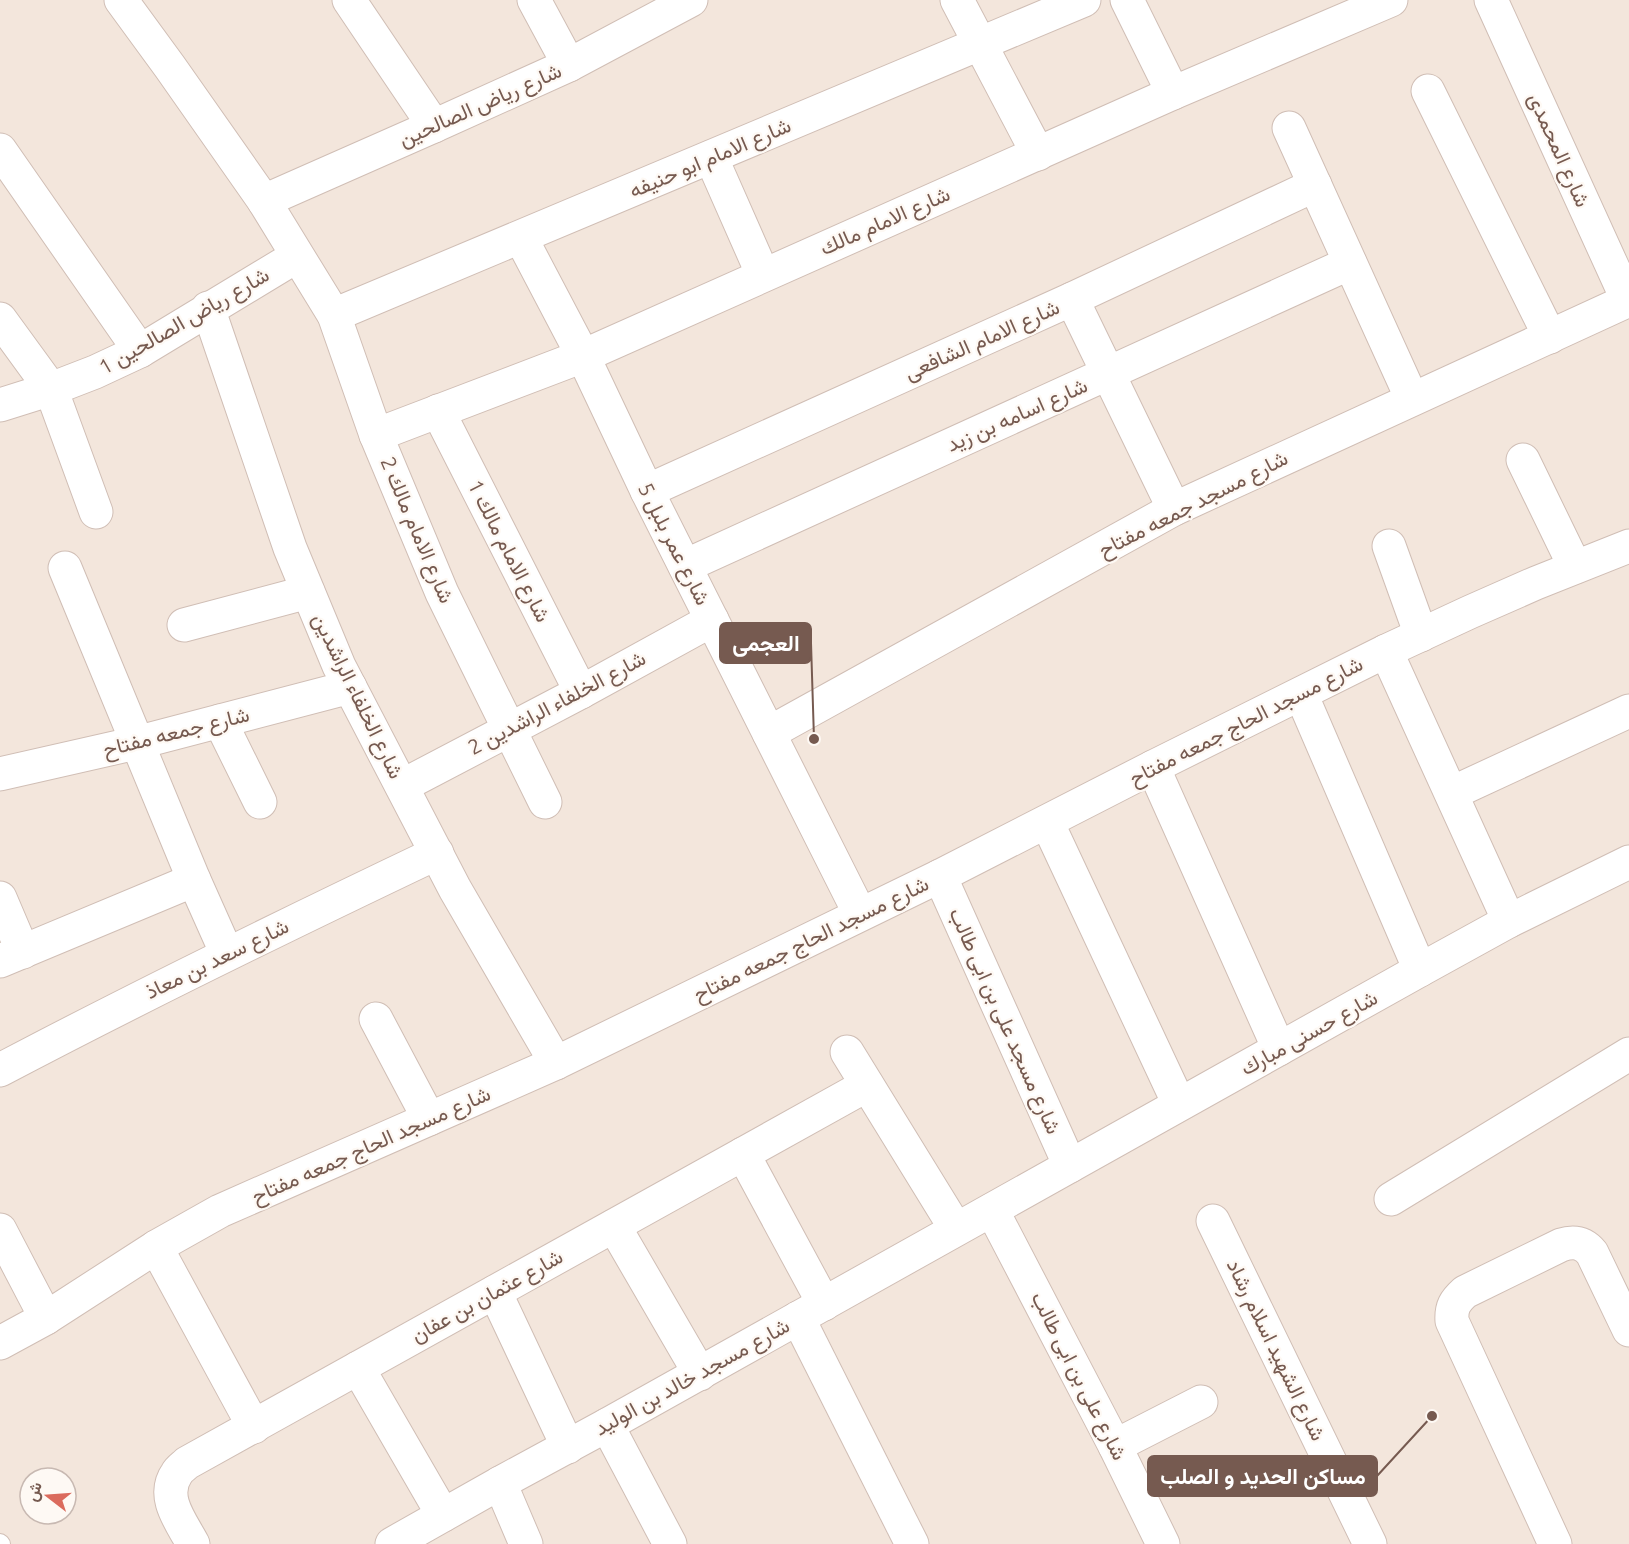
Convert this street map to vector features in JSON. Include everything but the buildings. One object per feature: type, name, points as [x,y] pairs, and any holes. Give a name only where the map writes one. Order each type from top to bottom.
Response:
[{"type":"street","points":[[121,0],[264,201],[297,256]]},
{"type":"street","points":[[349,0],[434,126]]},
{"type":"street","points":[[534,0],[569,65]]},
{"type":"street","points":[[957,0],[1038,154]]},
{"type":"street","name":"شارع الامام ابو حنيفه","points":[[334,315],[1084,0]]},
{"type":"street","points":[[1127,0],[1173,93]]},
{"type":"street","name":"شارع الامام مالك","points":[[376,435],[583,356],[1173,93],[1391,0]]},
{"type":"street","name":"شارع المحمدى","points":[[1491,0],[1628,301]]},
{"type":"street","name":"شارع رياض الصالحين","points":[[264,201],[569,65],[680,2]]},
{"type":"street","points":[[1428,91],[1550,336]]},
{"type":"street","points":[[1289,128],[1412,399]]},
{"type":"street","points":[[0,150],[140,351]]},
{"type":"street","points":[[711,157],[764,275]]},
{"type":"street","name":"شارع الامام الشافعى","points":[[647,491],[1072,299],[1315,185]]},
{"type":"street","name":"شارع عمر بلبل 5","points":[[520,238],[583,356],[647,491],[860,914]]},
{"type":"street","name":"شارع رياض الصالحين 1","points":[[0,405],[51,389],[140,351],[297,256]]},
{"type":"street","name":"شارع الامام مالك 2","points":[[297,256],[334,315],[376,435],[442,593],[545,802]]},
{"type":"street","name":"شارع اسامه بن زيد","points":[[685,566],[1350,263]]},
{"type":"street","points":[[1072,299],[1174,509]]},
{"type":"street","name":"شارع مسجد جمعه مفتاح","points":[[769,733],[1174,509],[1628,301]]},
{"type":"street","name":"شارع الخلفاء الراشدين","points":[[208,308],[290,548],[339,666],[455,889],[556,1062]]},
{"type":"street","points":[[0,319],[51,389],[96,512]]},
{"type":"street","name":"شارع الامام مالك 1","points":[[438,411],[581,692]]},
{"type":"street","points":[[1522,460],[1575,567]]},
{"type":"street","points":[[1389,546],[1421,635]]},
{"type":"street","name":"شارع مسجد الحاج جمعه مفتاح","points":[[0,1343],[46,1318],[156,1247],[220,1211],[556,1062],[940,876],[1154,766],[1386,651],[1481,607],[1629,546]]},
{"type":"street","points":[[65,568],[136,743],[227,954]]},
{"type":"street","points":[[184,625],[308,591]]},
{"type":"street","name":"شارع الخلفاء الراشدين 2","points":[[402,786],[712,620]]},
{"type":"street","points":[[1386,651],[1509,921]]},
{"type":"street","name":"شارع جمعه مفتاح","points":[[0,774],[136,743],[350,687]]},
{"type":"street","points":[[1301,694],[1420,970]]},
{"type":"street","points":[[1452,793],[1629,711]]},
{"type":"street","points":[[220,721],[260,802]]},
{"type":"street","points":[[1154,766],[1280,1050]]},
{"type":"street","points":[[1047,822],[1179,1104]]},
{"type":"street","name":"شارع سعد بن معاذ","points":[[0,1070],[100,1017],[436,853]]},
{"type":"street","name":"شارع حسنى مبارك","points":[[992,1210],[1509,921],[1629,862]]},
{"type":"street","name":"شارع مسجد على بن ابى طالب","points":[[940,876],[1070,1166]]},
{"type":"street","points":[[0,898],[12,957],[194,880]]},
{"type":"street","points":[[376,1020],[429,1119]]},
{"type":"street","points":[[847,1052],[956,1229]]},
{"type":"street","points":[[1391,1199],[1629,1054]]},
{"type":"street","name":"شارع عثمان بن عفان","points":[[193,1544],[171,1502],[171,1487],[176,1473],[187,1463],[867,1085]]},
{"type":"street","points":[[744,1154],[912,1544]]},
{"type":"street","name":"شارع مسجد خالد بن الوليد","points":[[392,1544],[992,1210]]},
{"type":"street","name":"شارع على بن ابى طالب","points":[[992,1210],[1116,1446],[1163,1544]]},
{"type":"street","name":"شارع الشهيد اسلام رشاد","points":[[1213,1221],[1371,1544]]},
{"type":"street","points":[[614,1226],[700,1374]]},
{"type":"street","points":[[0,1230],[46,1318]]},
{"type":"street","points":[[1556,1544],[1452,1321],[1452,1309],[1465,1292],[1561,1245],[1578,1242],[1587,1246],[1592,1253],[1629,1330]]},
{"type":"street","points":[[156,1247],[254,1427]]},
{"type":"street","points":[[495,1292],[568,1447]]},
{"type":"street","points":[[358,1368],[443,1515]]},
{"type":"street","points":[[1116,1446],[1201,1402]]},
{"type":"street","points":[[607,1425],[670,1544]]},
{"type":"street","points":[[500,1483],[526,1544]]},
{"type":"shaded area","points":[[0,0],[1629,0],[1629,1544],[0,1544]]},
{"type":"place","name":"العجمى","points":[[814,739]]},
{"type":"place","name":"مساكن الحديد و الصلب","points":[[1432,1416]]}]
